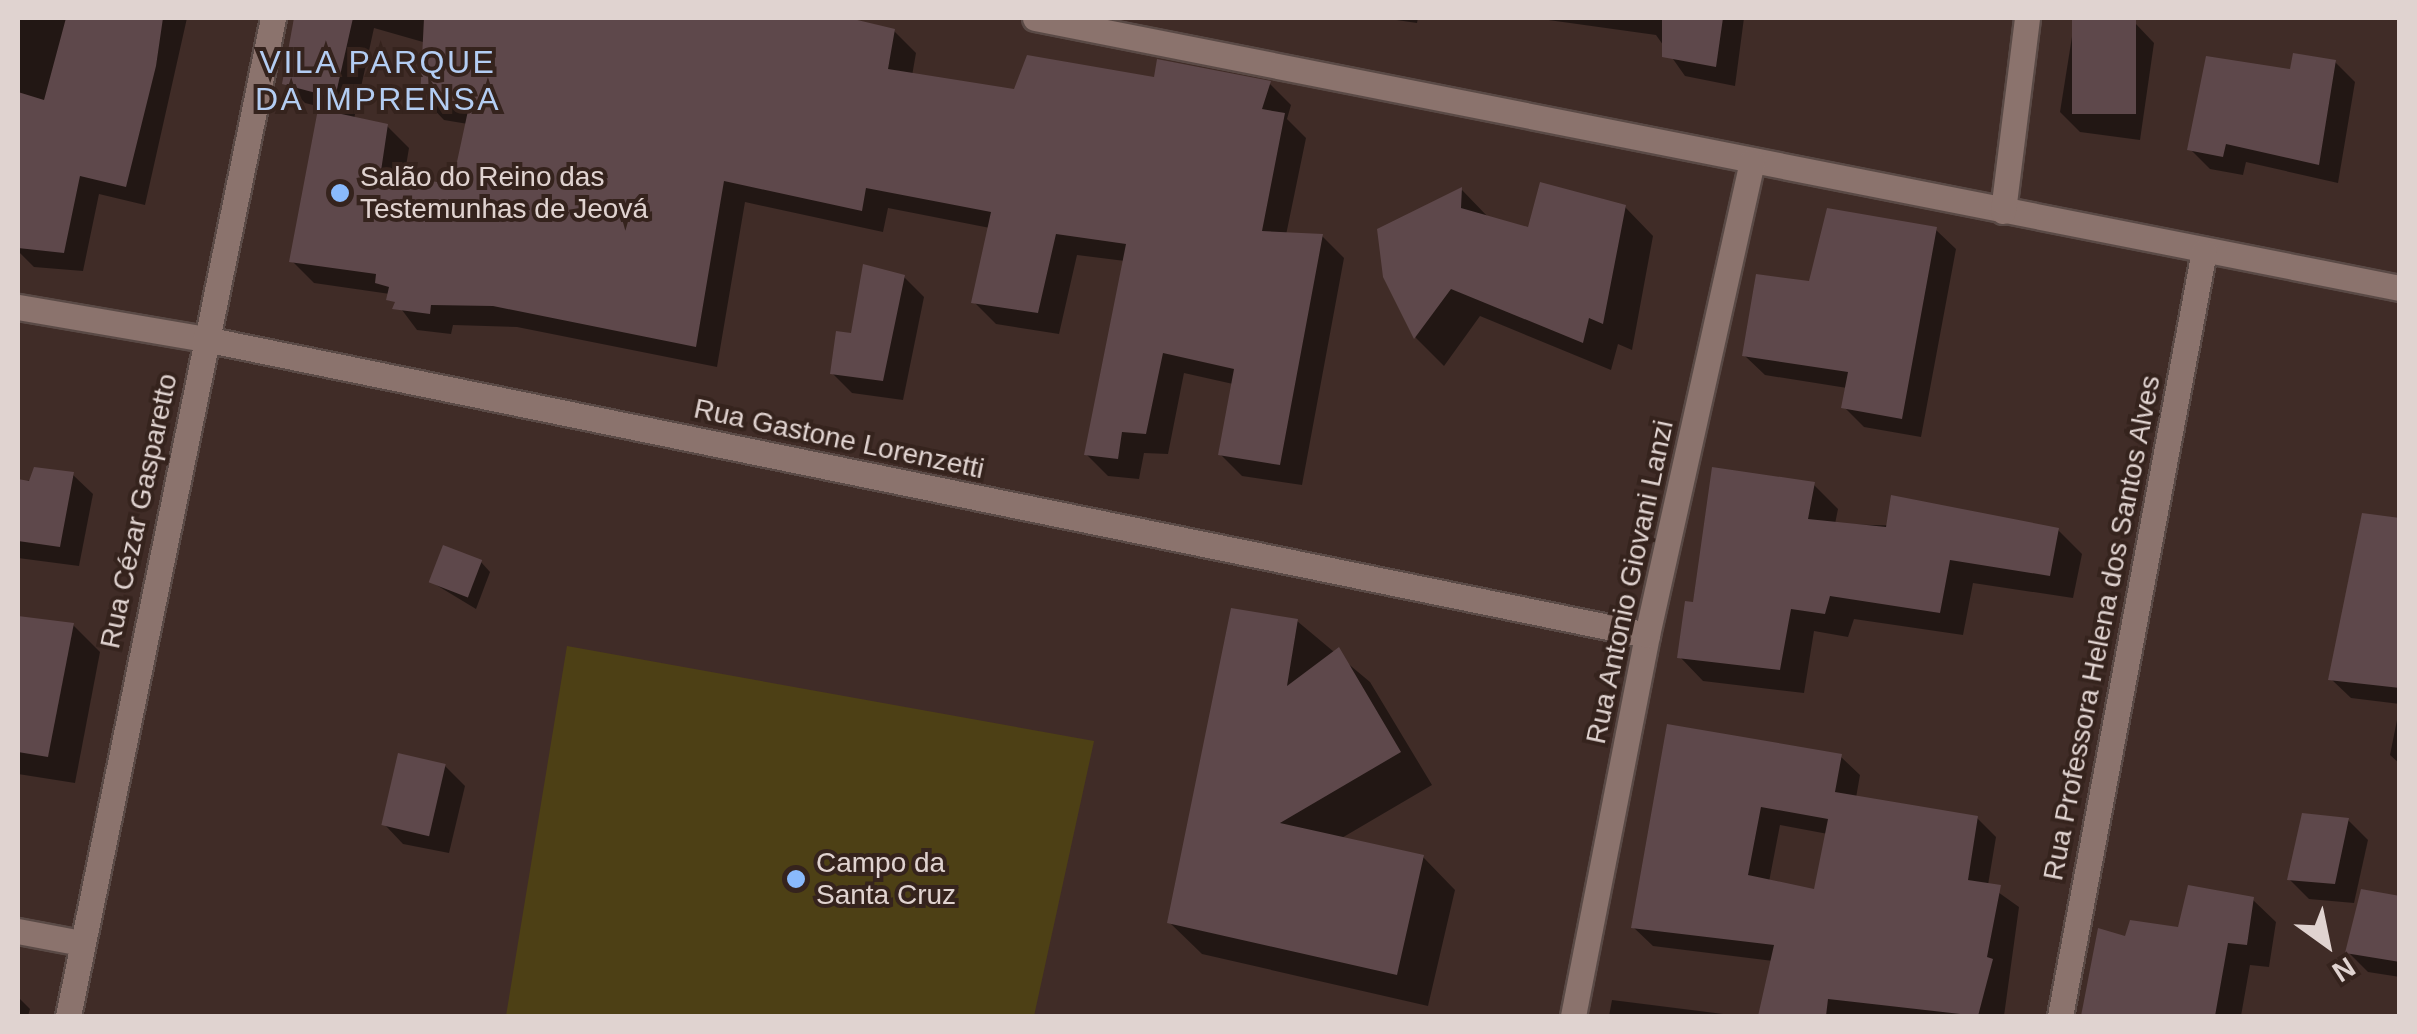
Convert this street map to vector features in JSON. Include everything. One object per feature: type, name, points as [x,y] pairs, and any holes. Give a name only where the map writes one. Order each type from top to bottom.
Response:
[{"type":"street","name":"Rua Cézar Gasparetto","points":[[68,1016],[204,339],[273,18]]},
{"type":"street","points":[[1036,18],[2400,288]]},
{"type":"street","points":[[2003,211],[2027,18]]},
{"type":"street","name":"Rua Antonio Giovani Lanzi","points":[[1573,1016],[1647,635],[1752,162]]},
{"type":"street","name":"Rua Professora Helena dos Santos Alves","points":[[2060,1016],[2204,251]]},
{"type":"street","name":"Rua Gastone Lorenzetti","points":[[18,307],[204,339],[1647,635]]},
{"type":"street","points":[[18,931],[81,943]]},
{"type":"shaded area","name":"Campo da Santa Cruz","points":[[567,646],[1094,741],[1034,1016],[506,1016]]},
{"type":"building","points":[[66,18],[163,18],[156,66],[126,187],[80,176],[64,253],[18,248],[18,92],[44,100]]},
{"type":"building","points":[[294,18],[353,18],[335,98],[282,84]]},
{"type":"building","points":[[424,18],[849,18],[895,29],[888,69],[1014,89],[1027,55],[1154,77],[1157,59],[1271,81],[1262,109],[1285,113],[1262,231],[1323,234],[1280,465],[1218,455],[1234,369],[1163,353],[1146,434],[1122,432],[1118,459],[1084,455],[1126,244],[1056,234],[1038,313],[971,303],[991,212],[866,188],[862,211],[724,181],[696,347],[493,306],[431,305],[430,314],[392,309],[395,302],[386,300],[389,287],[375,283],[376,274],[289,262],[318,109],[388,124],[381,171],[452,185],[469,106],[420,99]]},
{"type":"building","points":[[1662,18],[1723,18],[1716,67],[1662,57]]},
{"type":"building","points":[[2072,18],[2136,18],[2136,114],[2072,114]]},
{"type":"building","points":[[2293,53],[2336,60],[2319,165],[2226,144],[2223,157],[2187,150],[2206,56],[2290,69]]},
{"type":"building","points":[[1540,182],[1626,205],[1603,324],[1589,318],[1583,343],[1451,289],[1414,339],[1383,277],[1377,229],[1462,187],[1461,208],[1528,227]]},
{"type":"building","points":[[1827,208],[1937,227],[1902,419],[1841,408],[1848,372],[1742,356],[1756,274],[1809,281]]},
{"type":"building","points":[[863,264],[905,275],[883,381],[830,374],[836,331],[851,333]]},
{"type":"building","points":[[34,467],[74,472],[60,547],[18,541],[18,479],[29,481]]},
{"type":"building","points":[[1712,467],[1815,482],[1808,519],[1886,527],[1891,495],[2059,528],[2050,576],[1950,560],[1940,613],[1830,596],[1825,614],[1791,609],[1780,670],[1677,658],[1685,601],[1693,602]]},
{"type":"building","points":[[2362,513],[2400,518],[2400,688],[2328,680]]},
{"type":"building","points":[[443,545],[482,560],[468,597],[429,582]]},
{"type":"building","points":[[1231,608],[1298,619],[1287,686],[1339,647],[1401,752],[1280,823],[1424,855],[1397,975],[1167,923]]},
{"type":"building","points":[[18,616],[74,623],[48,757],[18,752]]},
{"type":"building","points":[[1667,724],[1842,754],[1835,792],[1978,816],[1968,880],[2001,885],[1987,957],[1993,959],[1978,1016],[1828,999],[1826,1016],[1758,1016],[1774,945],[1631,928]],"holes":[[[1761,807],[1828,819],[1814,889],[1748,875]]]},
{"type":"building","points":[[398,753],[446,764],[429,836],[381,825]]},
{"type":"building","points":[[2302,813],[2349,818],[2335,884],[2287,880]]},
{"type":"building","points":[[2188,885],[2254,897],[2247,945],[2228,943],[2215,1016],[2081,1016],[2098,928],[2125,936],[2130,920],[2178,927]]},
{"type":"building","points":[[2361,889],[2400,896],[2400,962],[2345,953]]},
{"type":"place","name":"Salão do Reino das Testemunhas de Jeová","points":[[340,193]]},
{"type":"place","name":"Campo da Santa Cruz","points":[[796,879]]},
{"type":"district","name":"VILA PARQUE DA IMPRENSA","points":[[378,82]]}]
